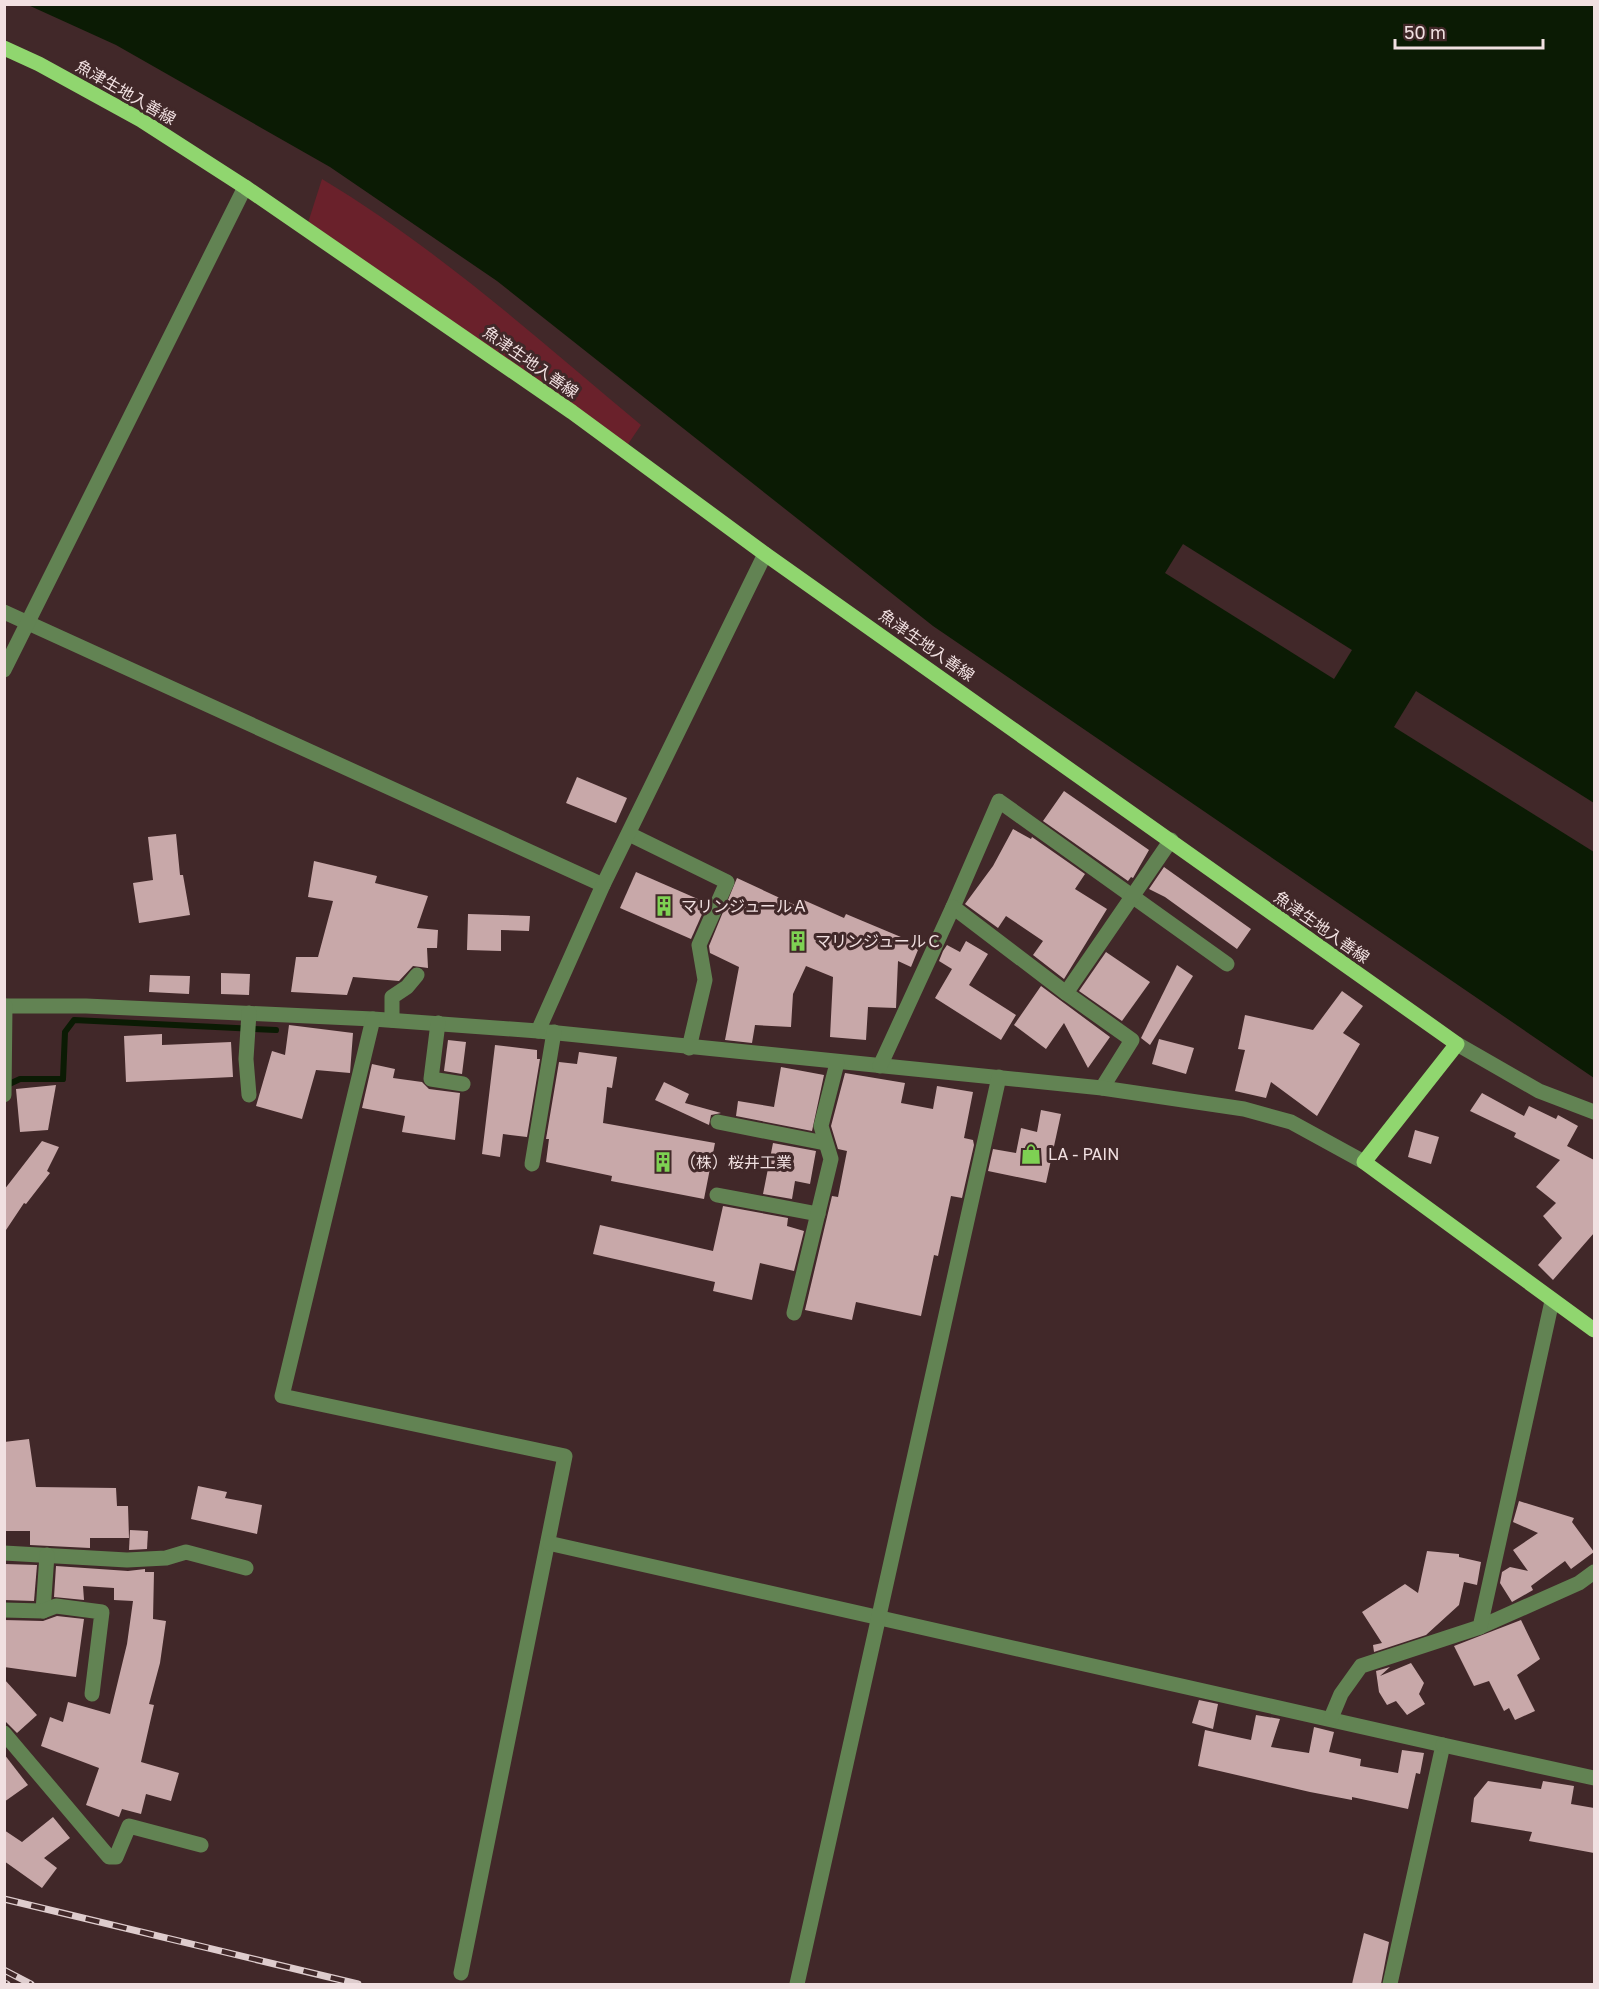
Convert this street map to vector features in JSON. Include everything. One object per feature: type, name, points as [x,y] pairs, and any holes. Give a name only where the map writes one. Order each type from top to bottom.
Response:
[{"type":"main road","name":"魚津生地入善線","points":[[4,48],[39,64],[141,120],[245,187],[572,412],[765,554],[1457,1044]]},
{"type":"main road","points":[[1457,1044],[1364,1162],[1594,1330]]},
{"type":"street","points":[[4,670],[245,187]]},
{"type":"street","points":[[538,1030],[603,885],[765,554]]},
{"type":"street","points":[[4,612],[603,885]]},
{"type":"street","points":[[880,1066],[999,801],[1227,964]]},
{"type":"street","points":[[629,834],[727,882],[699,945],[705,980],[689,1048]]},
{"type":"street","points":[[1066,993],[1171,840]]},
{"type":"street","points":[[953,907],[1132,1040],[1102,1088]]},
{"type":"street","points":[[392,1020],[392,997],[417,975]]},
{"type":"street","points":[[4,1095],[5,1006],[86,1006],[373,1019],[538,1030],[689,1048],[999,1077],[1102,1088],[1244,1108],[1291,1122],[1364,1162]]},
{"type":"street","points":[[249,1013],[246,1059],[249,1095]]},
{"type":"street","points":[[373,1019],[282,1396],[565,1456],[461,1973]]},
{"type":"street","points":[[438,1023],[431,1079],[463,1084]]},
{"type":"street","points":[[532,1164],[554,1032]]},
{"type":"street","points":[[1457,1044],[1539,1091],[1594,1112]]},
{"type":"street","points":[[794,1313],[831,1159],[821,1126],[837,1063]]},
{"type":"street","points":[[796,1984],[999,1077]]},
{"type":"street","points":[[718,1122],[825,1143]]},
{"type":"street","points":[[717,1195],[818,1214]]},
{"type":"street","points":[[1480,1627],[1552,1301]]},
{"type":"street","points":[[548,1543],[1594,1778]]},
{"type":"street","points":[[4,1553],[127,1560],[166,1558],[186,1552],[246,1568]]},
{"type":"street","points":[[43,1611],[47,1555]]},
{"type":"street","points":[[1331,1718],[1341,1694],[1361,1666],[1480,1627],[1579,1582],[1594,1572]]},
{"type":"street","points":[[4,1610],[43,1611],[56,1606],[102,1612],[92,1694]]},
{"type":"street","points":[[5,1734],[109,1857],[116,1857],[129,1826],[201,1845]]},
{"type":"street","points":[[1390,1984],[1443,1745]]},
{"type":"shaded area","points":[[28,5],[1594,5],[1594,1078],[933,626],[497,281],[330,167],[116,45]]},
{"type":"shaded area","points":[[322,179],[406,234],[446,264],[641,425],[624,450],[306,229]]},
{"type":"pier","points":[[1183,544],[1352,650],[1334,679],[1165,573]]},
{"type":"pier","points":[[1416,691],[1594,803],[1594,852],[1394,727]]},
{"type":"building","points":[[577,777],[627,798],[616,823],[566,803]]},
{"type":"building","points":[[1064,791],[1149,850],[1133,878],[1131,877],[1128,881],[1043,821]]},
{"type":"building","points":[[1013,829],[1031,839],[1032,837],[1085,874],[1075,889],[1107,909],[1064,979],[1033,955],[1043,941],[1006,916],[998,928],[965,904],[993,866]]},
{"type":"building","points":[[176,834],[180,875],[183,875],[190,915],[139,923],[133,883],[153,880],[148,837]]},
{"type":"building","points":[[314,861],[377,876],[375,883],[428,896],[417,928],[438,930],[437,948],[427,948],[428,968],[413,966],[399,981],[353,977],[347,995],[291,992],[296,957],[318,957],[333,901],[308,897]]},
{"type":"building","points":[[1164,867],[1251,929],[1237,949],[1165,897],[1149,889]]},
{"type":"building","name":"マリンジュールＡ","points":[[636,872],[707,903],[691,939],[620,908]]},
{"type":"building","points":[[737,878],[795,905],[799,898],[844,918],[846,914],[920,945],[911,967],[898,961],[896,1008],[868,1007],[866,1040],[830,1037],[833,977],[806,966],[793,994],[791,1027],[755,1025],[752,1043],[725,1040],[739,967],[710,953],[709,946]]},
{"type":"building","points":[[468,914],[530,916],[529,931],[501,930],[501,951],[467,950]]},
{"type":"building","points":[[966,941],[988,954],[969,985],[1016,1015],[1001,1040],[935,998],[952,969],[939,961],[943,951],[947,945],[960,952]]},
{"type":"building","points":[[1106,952],[1150,982],[1122,1021],[1079,991]]},
{"type":"building","points":[[1177,965],[1193,976],[1150,1045],[1141,1038]]},
{"type":"building","points":[[221,973],[250,974],[249,995],[221,994]]},
{"type":"building","points":[[150,975],[190,976],[189,994],[149,992]]},
{"type":"building","points":[[1041,986],[1110,1037],[1088,1068],[1064,1023],[1046,1049],[1014,1025]]},
{"type":"building","points":[[1342,991],[1363,1006],[1343,1033],[1360,1044],[1317,1116],[1271,1082],[1266,1098],[1235,1091],[1245,1050],[1238,1049],[1245,1015],[1313,1030]]},
{"type":"building","points":[[289,1025],[353,1033],[350,1073],[316,1070],[302,1119],[256,1106],[272,1051],[285,1055]]},
{"type":"building","points":[[162,1034],[162,1045],[231,1042],[233,1077],[126,1082],[124,1036]]},
{"type":"building","points":[[1159,1039],[1194,1048],[1186,1074],[1152,1064]]},
{"type":"building","points":[[448,1040],[466,1042],[462,1074],[444,1071]]},
{"type":"building","points":[[495,1045],[537,1050],[537,1059],[540,1059],[527,1137],[503,1134],[500,1157],[482,1154]]},
{"type":"building","points":[[579,1052],[617,1057],[612,1088],[607,1087],[603,1123],[715,1143],[704,1199],[611,1181],[612,1176],[546,1162],[549,1139],[546,1139],[559,1062],[577,1064]]},
{"type":"building","points":[[372,1064],[395,1069],[393,1078],[422,1082],[429,1089],[460,1093],[455,1140],[402,1132],[405,1116],[362,1108]]},
{"type":"building","points":[[781,1067],[824,1075],[812,1131],[736,1116],[738,1101],[774,1107]]},
{"type":"building","points":[[845,1073],[905,1083],[901,1103],[933,1109],[937,1086],[973,1092],[964,1138],[973,1140],[974,1145],[962,1198],[951,1196],[938,1256],[934,1255],[921,1316],[856,1302],[852,1320],[805,1310],[832,1196],[838,1197],[847,1151],[838,1149],[831,1126]]},
{"type":"building","points":[[664,1082],[689,1094],[685,1103],[721,1113],[711,1115],[709,1125],[655,1100]]},
{"type":"building","points":[[56,1085],[48,1130],[20,1132],[16,1089]]},
{"type":"building","points":[[1482,1093],[1524,1116],[1529,1106],[1556,1119],[1558,1115],[1578,1126],[1567,1146],[1594,1160],[1594,1233],[1553,1280],[1538,1265],[1562,1238],[1543,1216],[1556,1203],[1536,1187],[1560,1160],[1514,1137],[1516,1133],[1470,1111]]},
{"type":"building","points":[[1041,1110],[1061,1114],[1046,1183],[988,1171],[993,1149],[1016,1153],[1021,1128],[1037,1132]]},
{"type":"building","points":[[1415,1130],[1439,1137],[1431,1164],[1408,1157]]},
{"type":"building","points":[[42,1141],[59,1147],[47,1171],[50,1173],[26,1204],[24,1203],[4,1233],[4,1190]]},
{"type":"building","points":[[773,1143],[816,1151],[810,1184],[795,1181],[792,1199],[763,1194]]},
{"type":"building","points":[[723,1206],[788,1218],[787,1226],[804,1231],[794,1271],[760,1263],[752,1300],[713,1291],[715,1282],[593,1254],[600,1225],[713,1251]]},
{"type":"building","points":[[29,1439],[36,1487],[116,1488],[117,1506],[128,1506],[129,1538],[90,1538],[90,1548],[30,1545],[30,1531],[4,1531],[4,1442]]},
{"type":"building","points":[[198,1486],[227,1492],[225,1498],[262,1505],[257,1534],[191,1519]]},
{"type":"building","points":[[1519,1501],[1574,1518],[1572,1522],[1594,1552],[1571,1569],[1565,1561],[1531,1586],[1533,1590],[1512,1602],[1500,1583],[1502,1572],[1510,1567],[1528,1571],[1513,1550],[1538,1533],[1513,1522]]},
{"type":"building","points":[[130,1530],[148,1531],[147,1549],[129,1550]]},
{"type":"building","points":[[1427,1551],[1459,1554],[1459,1557],[1481,1562],[1477,1585],[1464,1582],[1459,1605],[1426,1635],[1374,1652],[1373,1645],[1382,1643],[1362,1612],[1405,1584],[1418,1593]]},
{"type":"building","points":[[4,1564],[37,1565],[34,1601],[4,1600]]},
{"type":"building","points":[[56,1566],[128,1571],[145,1569],[145,1572],[154,1572],[153,1619],[166,1621],[160,1663],[149,1704],[154,1705],[141,1762],[179,1773],[171,1801],[146,1794],[141,1814],[122,1809],[119,1817],[86,1805],[99,1768],[41,1746],[50,1717],[63,1722],[68,1702],[110,1714],[127,1644],[133,1601],[114,1600],[114,1588],[83,1586],[84,1600],[54,1597]]},
{"type":"building","points":[[57,1616],[84,1619],[76,1677],[4,1667],[4,1620],[43,1621]]},
{"type":"building","points":[[1521,1620],[1540,1659],[1517,1675],[1535,1711],[1515,1720],[1509,1708],[1504,1711],[1489,1681],[1474,1686],[1454,1646]]},
{"type":"building","points":[[1411,1663],[1424,1683],[1419,1694],[1425,1704],[1407,1715],[1396,1701],[1387,1705],[1379,1692],[1376,1671],[1390,1667],[1380,1676]]},
{"type":"building","points":[[4,1679],[37,1715],[17,1733],[4,1720]]},
{"type":"building","points":[[1199,1700],[1218,1704],[1213,1729],[1192,1723]]},
{"type":"building","points":[[1256,1715],[1280,1719],[1271,1747],[1309,1753],[1314,1727],[1334,1732],[1329,1752],[1361,1759],[1360,1766],[1398,1773],[1402,1750],[1424,1753],[1420,1774],[1416,1773],[1408,1809],[1352,1797],[1352,1800],[1310,1792],[1198,1766],[1205,1730],[1251,1740]]},
{"type":"building","points":[[4,1754],[28,1785],[4,1802]]},
{"type":"building","points":[[1488,1781],[1541,1789],[1543,1781],[1574,1786],[1571,1804],[1594,1808],[1594,1853],[1529,1841],[1532,1832],[1471,1822],[1474,1798]]},
{"type":"building","points":[[53,1817],[70,1838],[44,1858],[57,1868],[42,1888],[4,1861],[4,1830],[22,1842]]},
{"type":"building","points":[[1364,1933],[1389,1942],[1381,1984],[1352,1984]]},
{"type":"waterway","points":[[5,1086],[20,1079],[63,1079],[65,1032],[74,1020],[276,1030]]},
{"type":"railway","points":[[4,1899],[358,1984]]},
{"type":"railway","points":[[4,1970],[31,1984]]},
{"type":"place","name":"マリンジュールＡ","points":[[664,906]]},
{"type":"place","name":"マリンジュールＣ","points":[[798,941]]},
{"type":"place","name":"LA - PAIN","points":[[1031,1154]]},
{"type":"place","name":"（株）桜井工業","points":[[663,1162]]}]
